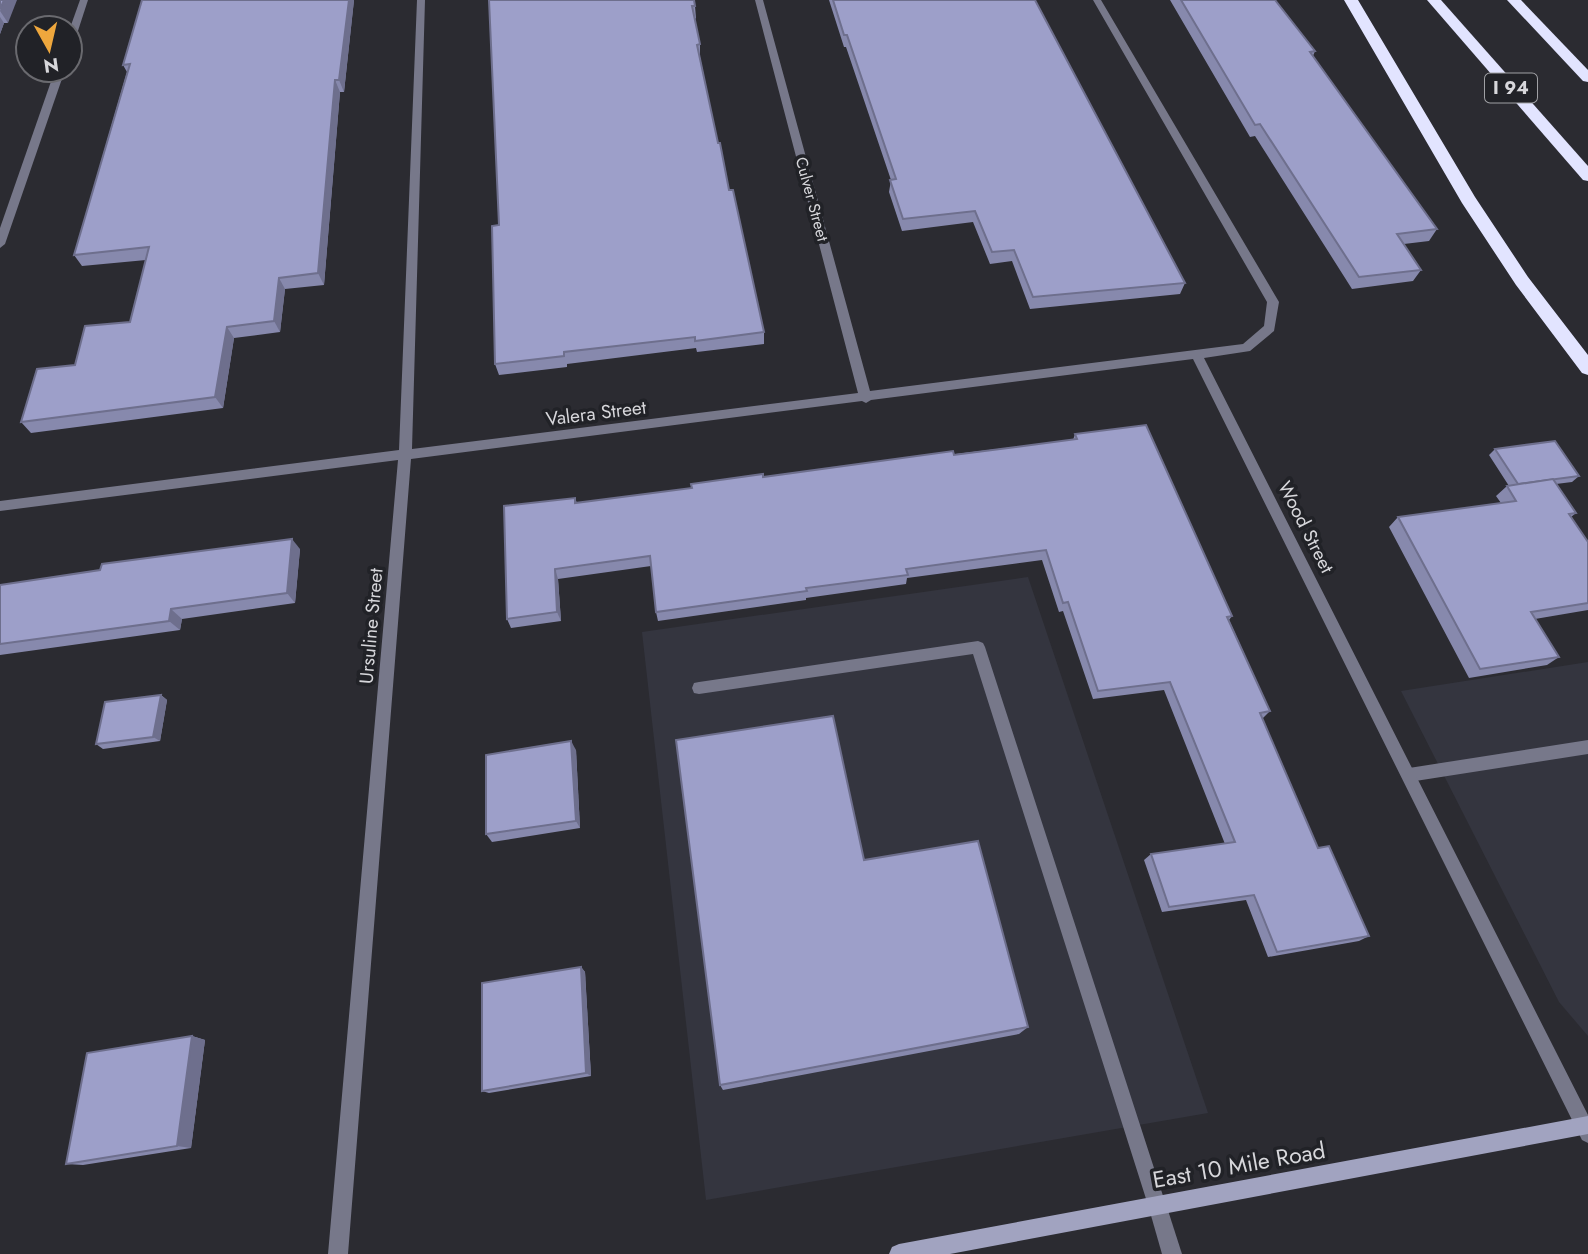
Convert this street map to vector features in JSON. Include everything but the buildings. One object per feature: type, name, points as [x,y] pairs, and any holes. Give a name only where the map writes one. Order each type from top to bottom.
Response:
[{"type":"highway","points":[[1350,0],[1468,200],[1522,281],[1588,368]]},
{"type":"highway","name":"I 94","points":[[1434,0],[1588,176]]},
{"type":"highway","points":[[1514,0],[1588,78]]},
{"type":"main road","name":"East 10 Mile Road","points":[[900,1254],[1587,1128]]},
{"type":"street","name":"Ursuline Street","points":[[338,1254],[405,456],[421,0]]},
{"type":"street","name":"Culver Street","points":[[759,0],[866,398]]},
{"type":"street","points":[[1097,0],[1273,302],[1270,328],[1256,342],[1233,352],[1197,356]]},
{"type":"street","points":[[0,244],[55,84]]},
{"type":"street","name":"Valera Street","points":[[0,506],[1197,356]]},
{"type":"street","name":"Wood Street","points":[[1197,356],[1587,1128]]},
{"type":"street","points":[[699,688],[978,647],[1172,1254]]},
{"type":"street","points":[[1409,775],[1588,747]]},
{"type":"shaded area","points":[[1028,577],[1208,1113],[706,1200],[642,632]]},
{"type":"shaded area","points":[[1588,662],[1588,1036],[1559,1002],[1401,691]]}]
